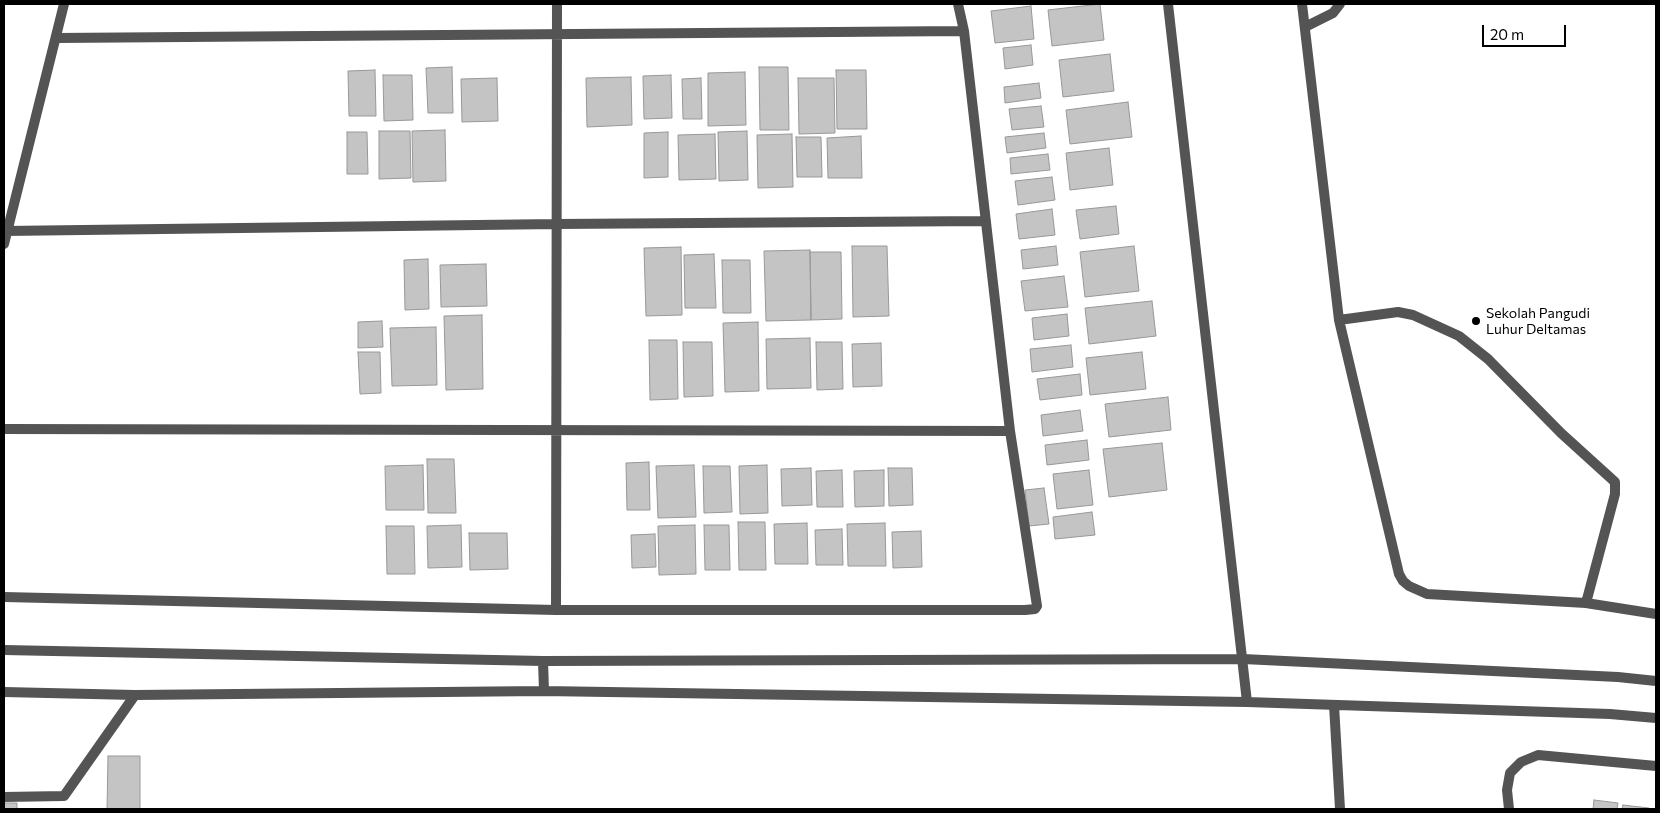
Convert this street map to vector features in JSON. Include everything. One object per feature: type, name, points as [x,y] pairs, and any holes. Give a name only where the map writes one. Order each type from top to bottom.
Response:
[{"type":"street","points":[[4,244],[64,4]]},
{"type":"street","points":[[556,610],[557,4]]},
{"type":"street","points":[[4,597],[556,610],[1033,609],[1037,606],[1010,431],[964,31],[958,4]]},
{"type":"street","points":[[1168,4],[1247,702]]},
{"type":"street","points":[[1302,4],[1339,320],[1402,581],[1427,594],[1586,604],[1656,614]]},
{"type":"street","points":[[1305,28],[1333,14],[1340,4]]},
{"type":"street","points":[[56,38],[964,31]]},
{"type":"street","points":[[6,231],[986,221]]},
{"type":"street","points":[[1339,320],[1398,312],[1413,315],[1459,336],[1488,359],[1562,433],[1615,482],[1615,494],[1586,604]]},
{"type":"street","points":[[4,429],[1010,431]]},
{"type":"street","points":[[4,650],[543,661],[1242,659],[1656,680]]},
{"type":"street","points":[[543,661],[544,691]]},
{"type":"street","points":[[4,692],[135,695],[544,691],[1247,702],[1610,714],[1656,718]]},
{"type":"street","points":[[4,797],[64,796],[135,695]]},
{"type":"street","points":[[1334,705],[1340,809]]},
{"type":"street","points":[[1510,809],[1507,790],[1510,773],[1521,762],[1538,755],[1656,766]]},
{"type":"building","points":[[1100,4],[1104,40],[1052,46],[1048,10]]},
{"type":"building","points":[[1031,6],[1034,39],[995,43],[991,11]]},
{"type":"building","points":[[1031,45],[1033,65],[1005,69],[1003,48]]},
{"type":"building","points":[[1110,54],[1114,91],[1063,97],[1059,60]]},
{"type":"building","points":[[452,67],[453,113],[428,113],[426,68]]},
{"type":"building","points":[[759,67],[788,67],[789,130],[760,130]]},
{"type":"building","points":[[375,70],[376,116],[349,116],[348,71]]},
{"type":"building","points":[[836,70],[866,70],[867,129],[837,129]]},
{"type":"building","points":[[745,72],[746,125],[708,126],[708,73]]},
{"type":"building","points":[[383,75],[412,75],[413,120],[384,121]]},
{"type":"building","points":[[671,75],[672,118],[644,119],[643,76]]},
{"type":"building","points":[[631,77],[632,125],[587,127],[586,78]]},
{"type":"building","points":[[497,78],[498,121],[462,122],[461,79]]},
{"type":"building","points":[[701,78],[702,119],[683,119],[682,79]]},
{"type":"building","points":[[798,78],[834,78],[835,133],[799,134]]},
{"type":"building","points":[[1039,83],[1041,98],[1005,103],[1004,87]]},
{"type":"building","points":[[1128,102],[1132,137],[1070,144],[1066,110]]},
{"type":"building","points":[[1041,106],[1044,127],[1012,130],[1009,109]]},
{"type":"building","points":[[445,130],[446,181],[413,182],[412,131]]},
{"type":"building","points":[[379,131],[410,131],[411,178],[379,179]]},
{"type":"building","points":[[747,131],[748,180],[719,181],[718,132]]},
{"type":"building","points":[[347,132],[367,132],[368,174],[347,174]]},
{"type":"building","points":[[668,132],[668,177],[644,178],[644,133]]},
{"type":"building","points":[[1044,133],[1046,148],[1007,153],[1005,137]]},
{"type":"building","points":[[715,134],[716,179],[679,180],[678,135]]},
{"type":"building","points":[[792,134],[793,187],[758,188],[757,135]]},
{"type":"building","points":[[861,136],[862,178],[828,178],[827,138]]},
{"type":"building","points":[[796,137],[821,137],[822,177],[797,177]]},
{"type":"building","points":[[1109,148],[1113,185],[1070,190],[1066,153]]},
{"type":"building","points":[[1048,154],[1050,170],[1011,174],[1010,158]]},
{"type":"building","points":[[1052,177],[1055,200],[1018,205],[1015,181]]},
{"type":"building","points":[[1116,206],[1119,234],[1080,239],[1076,210]]},
{"type":"building","points":[[1052,209],[1055,235],[1019,239],[1016,214]]},
{"type":"building","points":[[852,246],[887,246],[889,316],[853,317]]},
{"type":"building","points":[[1056,246],[1058,265],[1023,269],[1021,250]]},
{"type":"building","points":[[1134,246],[1139,291],[1085,297],[1080,252]]},
{"type":"building","points":[[681,247],[682,315],[646,316],[644,248]]},
{"type":"building","points":[[810,250],[811,320],[766,321],[764,251]]},
{"type":"building","points":[[810,252],[841,252],[842,319],[811,320]]},
{"type":"building","points":[[714,254],[716,308],[685,308],[684,255]]},
{"type":"building","points":[[428,259],[429,309],[405,310],[404,260]]},
{"type":"building","points":[[722,260],[750,260],[751,313],[723,313]]},
{"type":"building","points":[[486,264],[487,306],[441,307],[440,265]]},
{"type":"building","points":[[1064,276],[1068,307],[1025,311],[1021,281]]},
{"type":"building","points":[[1152,301],[1156,336],[1089,344],[1085,308]]},
{"type":"building","points":[[1067,314],[1069,336],[1034,340],[1032,318]]},
{"type":"building","points":[[482,315],[483,389],[446,390],[444,316]]},
{"type":"building","points":[[382,321],[383,347],[358,348],[358,322]]},
{"type":"building","points":[[758,322],[759,391],[725,392],[723,323]]},
{"type":"building","points":[[436,327],[437,385],[392,386],[390,328]]},
{"type":"building","points":[[810,338],[811,388],[767,389],[766,339]]},
{"type":"building","points":[[649,340],[677,340],[678,399],[650,400]]},
{"type":"building","points":[[683,342],[712,342],[713,396],[684,397]]},
{"type":"building","points":[[816,342],[842,342],[843,389],[817,390]]},
{"type":"building","points":[[881,343],[882,386],[853,387],[852,344]]},
{"type":"building","points":[[1071,345],[1073,367],[1032,372],[1030,349]]},
{"type":"building","points":[[358,352],[380,352],[381,393],[360,394]]},
{"type":"building","points":[[1142,352],[1146,389],[1090,395],[1086,358]]},
{"type":"building","points":[[1080,374],[1082,395],[1040,400],[1037,379]]},
{"type":"building","points":[[1168,397],[1171,430],[1109,437],[1105,404]]},
{"type":"building","points":[[1080,410],[1083,431],[1043,436],[1041,415]]},
{"type":"building","points":[[1087,440],[1089,460],[1047,465],[1045,445]]},
{"type":"building","points":[[1162,443],[1167,490],[1109,497],[1103,449]]},
{"type":"building","points":[[427,459],[454,459],[456,513],[428,513]]},
{"type":"building","points":[[649,462],[650,510],[627,510],[626,463]]},
{"type":"building","points":[[423,465],[424,510],[386,510],[385,466]]},
{"type":"building","points":[[694,465],[696,517],[658,518],[656,466]]},
{"type":"building","points":[[767,465],[768,513],[740,514],[739,466]]},
{"type":"building","points":[[703,466],[730,466],[732,512],[704,513]]},
{"type":"building","points":[[811,468],[812,505],[782,506],[781,469]]},
{"type":"building","points":[[888,468],[912,468],[913,505],[889,506]]},
{"type":"building","points":[[842,470],[843,507],[817,507],[816,471]]},
{"type":"building","points":[[884,470],[884,506],[855,507],[854,471]]},
{"type":"building","points":[[1089,470],[1093,505],[1057,509],[1053,474]]},
{"type":"building","points":[[1044,488],[1049,524],[1029,526],[1025,490]]},
{"type":"building","points":[[1092,512],[1095,535],[1055,539],[1053,517]]},
{"type":"building","points":[[738,522],[765,522],[766,570],[739,570]]},
{"type":"building","points":[[807,523],[808,564],[775,564],[774,524]]},
{"type":"building","points":[[885,523],[886,566],[848,566],[847,524]]},
{"type":"building","points":[[461,525],[462,567],[428,568],[427,526]]},
{"type":"building","points":[[695,525],[696,574],[659,575],[658,526]]},
{"type":"building","points":[[704,525],[729,525],[730,570],[705,570]]},
{"type":"building","points":[[386,526],[414,526],[415,574],[387,574]]},
{"type":"building","points":[[842,529],[843,565],[816,565],[815,530]]},
{"type":"building","points":[[921,531],[922,567],[893,568],[892,532]]},
{"type":"building","points":[[469,533],[507,533],[508,569],[470,570]]},
{"type":"building","points":[[655,534],[656,567],[632,568],[631,535]]},
{"type":"building","points":[[108,756],[140,756],[140,809],[107,809]]},
{"type":"building","points":[[1594,800],[1618,803],[1617,809],[1593,809]]},
{"type":"building","points":[[4,803],[17,803],[17,809],[4,809]]},
{"type":"building","points":[[1623,805],[1649,808],[1622,809]]},
{"type":"place","name":"Sekolah Pangudi Luhur Deltamas","points":[[1476,321]]}]
